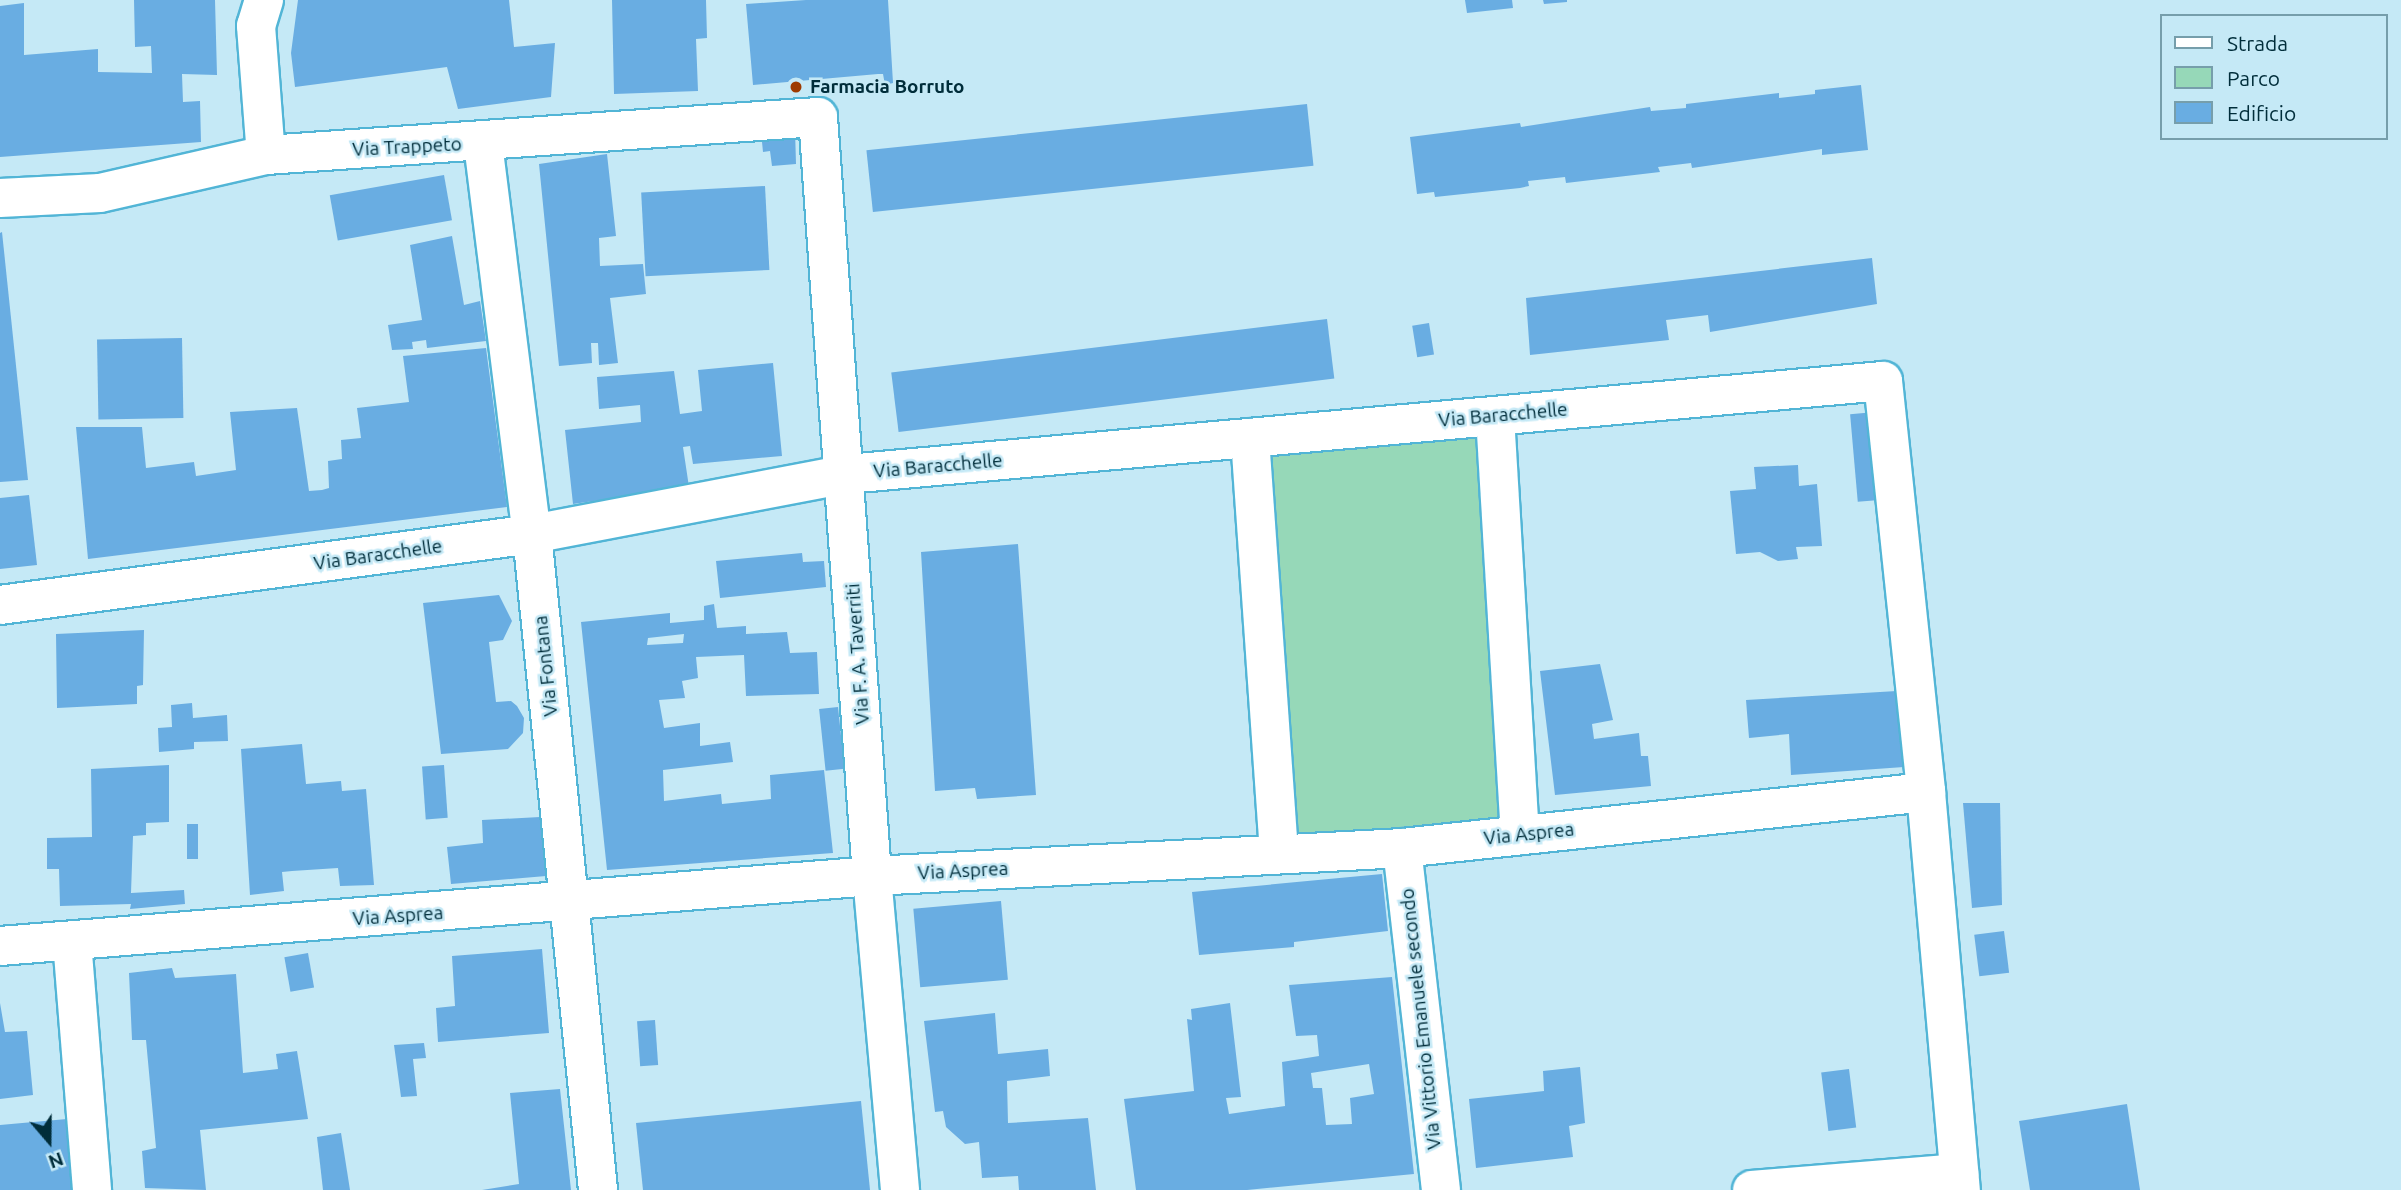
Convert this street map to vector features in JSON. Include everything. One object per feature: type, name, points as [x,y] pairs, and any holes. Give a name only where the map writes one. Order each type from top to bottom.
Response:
[{"type":"street","points":[[264,0],[256,26],[266,155]]},
{"type":"street","name":"Via Trappeto","points":[[0,198],[100,193],[266,155],[483,143],[818,117]]},
{"type":"street","name":"Via F. A. Taverriti","points":[[818,117],[847,474],[872,876],[900,1190]]},
{"type":"street","name":"Via Fontana","points":[[483,143],[532,534],[598,1190]]},
{"type":"street","name":"Via Baracchelle","points":[[0,605],[532,534],[847,474],[1882,381],[1926,792]]},
{"type":"street","points":[[1495,416],[1520,835]]},
{"type":"street","points":[[1250,438],[1279,854]]},
{"type":"street","points":[[1752,1190],[1960,1181],[1926,792]]},
{"type":"street","name":"Via Asprea","points":[[0,946],[569,903],[872,876],[1402,848],[1926,792]]},
{"type":"street","name":"Via Vittorio Emanuele secondo","points":[[1402,848],[1441,1190]]},
{"type":"street","points":[[72,941],[92,1190]]},
{"type":"green space","points":[[1483,428],[1510,821],[1297,836],[1270,443]]},
{"type":"building","points":[[134,0],[215,0],[217,75],[182,74],[183,102],[200,101],[201,142],[0,157],[0,6],[24,3],[24,55],[98,49],[98,72],[152,73],[151,46],[135,47]]},
{"type":"building","points":[[298,0],[509,0],[514,47],[555,43],[551,97],[458,109],[447,67],[295,87],[291,53]]},
{"type":"building","points":[[612,0],[706,0],[707,38],[696,39],[698,91],[614,94]]},
{"type":"building","points":[[806,0],[888,0],[893,83],[885,85],[883,74],[878,74],[753,85],[746,4]]},
{"type":"building","points":[[1465,0],[1512,0],[1513,8],[1467,13]]},
{"type":"building","points":[[1543,0],[1567,0],[1567,2],[1544,4]]},
{"type":"building","points":[[1861,85],[1868,150],[1822,155],[1822,149],[1692,168],[1691,163],[1658,167],[1660,172],[1566,183],[1565,177],[1528,181],[1529,186],[1520,188],[1435,197],[1434,192],[1417,194],[1410,137],[1520,123],[1521,127],[1650,107],[1651,111],[1686,108],[1686,104],[1779,93],[1779,98],[1815,94],[1815,90]]},
{"type":"building","points":[[1307,104],[1313,166],[873,212],[866,150]]},
{"type":"building","points":[[795,129],[796,164],[772,166],[770,151],[763,152],[761,132]]},
{"type":"building","points":[[607,154],[616,236],[599,238],[600,266],[643,264],[646,294],[610,298],[618,363],[599,365],[598,343],[591,343],[592,363],[559,366],[539,164]]},
{"type":"building","points":[[444,175],[452,220],[338,240],[330,195]]},
{"type":"building","points":[[765,186],[769,270],[646,276],[641,192]]},
{"type":"building","points":[[2,232],[28,480],[0,482],[0,233]]},
{"type":"building","points":[[452,236],[464,305],[480,301],[486,341],[427,348],[426,340],[412,342],[413,349],[392,350],[388,325],[422,320],[410,245]]},
{"type":"building","points":[[1872,258],[1877,304],[1710,332],[1708,315],[1666,320],[1669,340],[1530,355],[1526,298]]},
{"type":"building","points":[[1327,319],[1334,379],[899,432],[891,373]]},
{"type":"building","points":[[1429,323],[1434,355],[1417,357],[1412,326]]},
{"type":"building","points":[[182,338],[183,418],[98,419],[97,339]]},
{"type":"building","points":[[486,348],[507,507],[88,559],[76,427],[142,427],[146,468],[194,462],[196,476],[236,470],[230,412],[297,408],[309,491],[322,490],[329,488],[328,461],[342,459],[341,440],[361,438],[357,408],[409,402],[403,356]]},
{"type":"building","points":[[773,363],[782,456],[693,464],[690,446],[683,447],[689,487],[573,504],[565,430],[641,422],[640,405],[599,409],[597,377],[674,371],[680,414],[702,411],[698,370]]},
{"type":"building","points":[[1875,412],[1883,500],[1858,502],[1850,414]]},
{"type":"building","points":[[1798,465],[1799,486],[1817,484],[1822,546],[1796,547],[1798,559],[1778,561],[1760,552],[1736,554],[1730,491],[1756,489],[1754,467]]},
{"type":"building","points":[[29,495],[37,565],[0,569],[0,498]]},
{"type":"building","points":[[1018,544],[1036,795],[977,799],[975,788],[935,791],[921,552]]},
{"type":"building","points":[[802,553],[803,562],[824,561],[826,587],[720,598],[716,561]]},
{"type":"building","points":[[499,595],[512,621],[503,640],[489,642],[496,702],[511,701],[517,706],[524,718],[523,733],[508,749],[441,754],[423,603]]},
{"type":"building","points":[[714,604],[717,628],[746,626],[746,634],[787,632],[790,653],[817,652],[819,694],[746,696],[744,655],[696,657],[698,678],[682,681],[685,698],[659,700],[664,728],[700,723],[700,746],[730,742],[733,762],[663,770],[664,801],[721,794],[722,804],[771,799],[770,775],[824,770],[833,853],[607,870],[581,622],[670,613],[670,623],[704,620],[704,606]],"holes":[[[684,634],[683,643],[647,645],[648,638]]]},
{"type":"building","points":[[144,630],[143,685],[137,686],[137,704],[57,708],[56,634]]},
{"type":"building","points":[[1600,664],[1613,720],[1592,724],[1594,739],[1639,733],[1641,756],[1648,756],[1651,786],[1555,795],[1540,671]]},
{"type":"building","points":[[1897,691],[1904,767],[1791,775],[1789,734],[1749,738],[1746,700]]},
{"type":"building","points":[[192,703],[193,718],[227,715],[228,741],[194,742],[194,749],[159,752],[158,728],[172,727],[171,705]]},
{"type":"building","points":[[838,707],[844,769],[826,771],[819,709]]},
{"type":"building","points":[[302,744],[306,784],[341,781],[342,791],[366,789],[374,885],[340,886],[338,868],[292,871],[282,872],[284,891],[250,895],[241,749]]},
{"type":"building","points":[[169,765],[169,822],[146,823],[146,835],[133,836],[131,893],[184,890],[185,904],[130,909],[131,904],[60,906],[59,869],[47,869],[47,838],[92,837],[91,769]]},
{"type":"building","points":[[444,765],[448,818],[426,819],[422,767]]},
{"type":"building","points":[[1963,803],[2000,803],[2002,905],[1972,908]]},
{"type":"building","points":[[540,817],[546,876],[451,884],[447,847],[483,843],[482,820]]},
{"type":"building","points":[[187,824],[198,824],[198,859],[187,859]]},
{"type":"building","points":[[1382,874],[1388,931],[1294,942],[1294,947],[1199,955],[1192,892]]},
{"type":"building","points":[[1001,901],[1008,980],[920,987],[913,909]]},
{"type":"building","points":[[2004,931],[2009,973],[1979,976],[1974,935]]},
{"type":"building","points":[[542,949],[549,1033],[438,1042],[436,1008],[455,1006],[452,956]]},
{"type":"building","points":[[308,953],[314,987],[290,992],[284,957]]},
{"type":"building","points":[[172,968],[175,978],[236,974],[243,1073],[278,1069],[276,1054],[297,1051],[308,1119],[200,1130],[206,1190],[145,1188],[142,1151],[156,1148],[146,1040],[132,1040],[129,973]]},
{"type":"building","points":[[1392,977],[1414,1174],[1247,1190],[1136,1190],[1124,1099],[1194,1091],[1187,1019],[1192,1020],[1191,1009],[1230,1003],[1241,1097],[1226,1098],[1229,1114],[1285,1106],[1282,1062],[1319,1056],[1317,1035],[1296,1036],[1289,985]],"holes":[[[1369,1064],[1374,1094],[1350,1098],[1352,1124],[1326,1125],[1322,1088],[1313,1088],[1311,1073]]]},
{"type":"building","points":[[0,1003],[5,1032],[27,1031],[33,1095],[0,1099]]},
{"type":"building","points":[[995,1013],[998,1054],[1048,1049],[1050,1076],[1007,1081],[1008,1123],[1088,1118],[1096,1190],[1019,1190],[1018,1176],[982,1178],[979,1142],[965,1144],[946,1127],[943,1111],[935,1112],[924,1021]]},
{"type":"building","points":[[655,1020],[658,1065],[640,1066],[637,1021]]},
{"type":"building","points":[[424,1043],[426,1058],[413,1059],[417,1096],[401,1097],[394,1045]]},
{"type":"building","points":[[1580,1067],[1585,1123],[1569,1126],[1573,1157],[1476,1168],[1469,1099],[1544,1091],[1543,1071]]},
{"type":"building","points":[[1849,1069],[1856,1128],[1828,1131],[1821,1072]]},
{"type":"building","points":[[560,1089],[571,1190],[482,1190],[519,1184],[510,1093]]},
{"type":"building","points":[[861,1101],[870,1190],[643,1190],[636,1123]]},
{"type":"building","points":[[2127,1104],[2140,1190],[2030,1190],[2019,1121]]},
{"type":"building","points":[[67,1119],[75,1190],[0,1190],[0,1125]]},
{"type":"building","points":[[341,1133],[350,1190],[323,1190],[317,1137]]},
{"type":"place","name":"Farmacia Borruto","points":[[796,87]]}]
